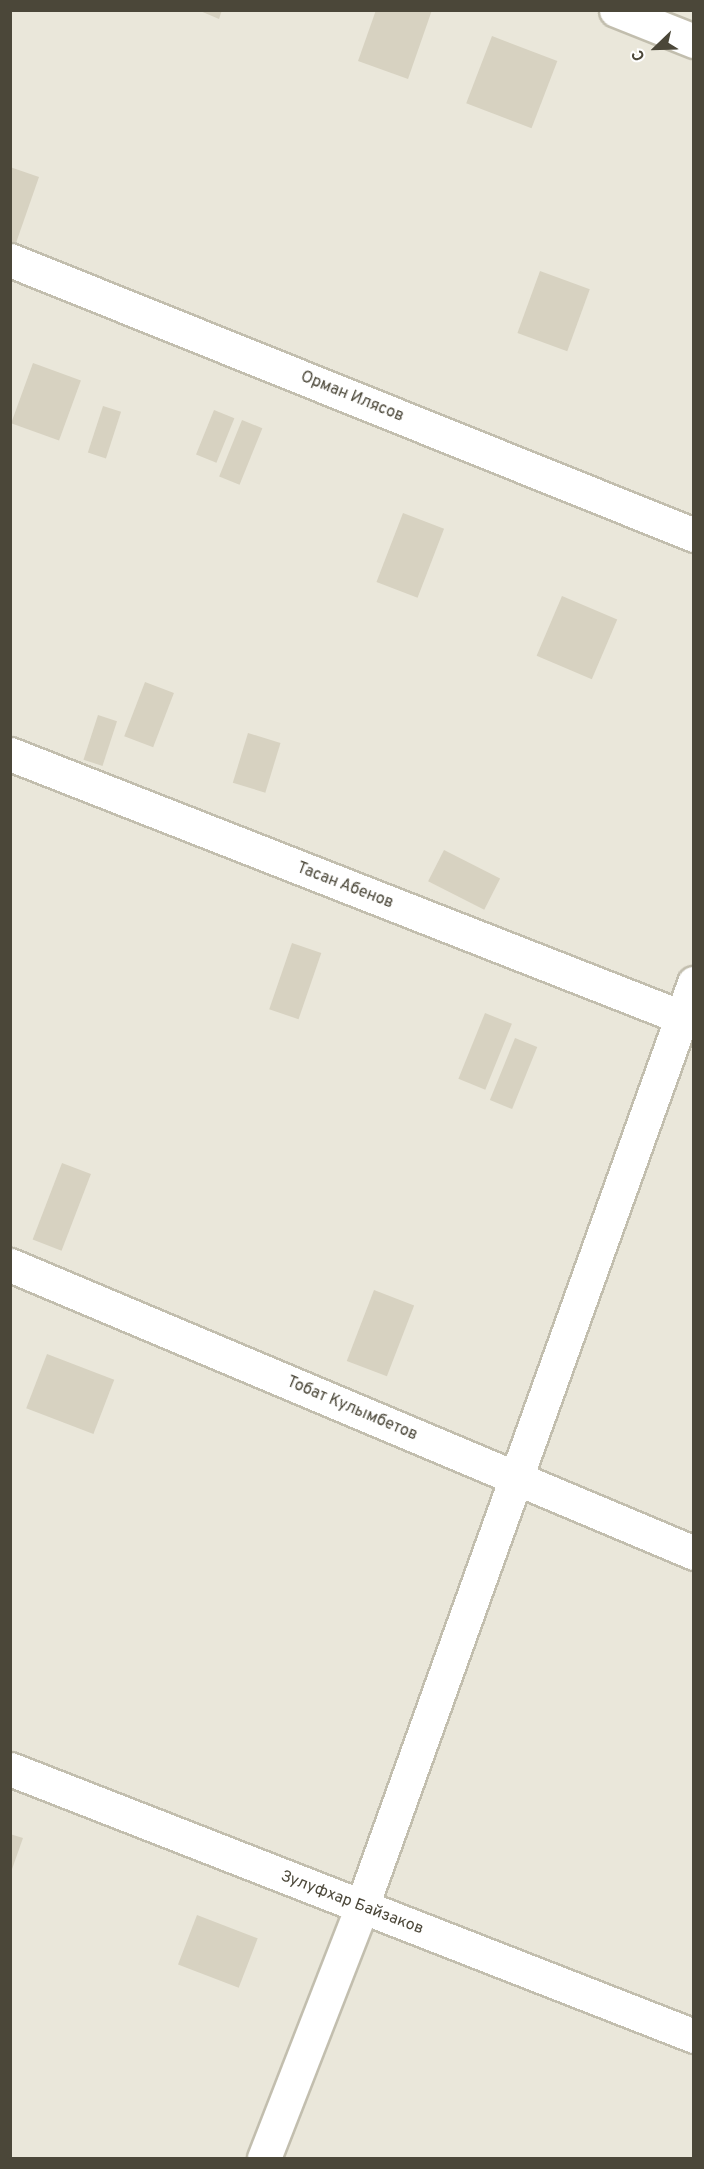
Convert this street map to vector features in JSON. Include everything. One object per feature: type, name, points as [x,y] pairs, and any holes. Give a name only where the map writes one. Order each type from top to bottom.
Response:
[{"type":"street","points":[[616,10],[693,41]]},
{"type":"street","name":"Орман Илясов","points":[[10,260],[693,536]]},
{"type":"street","name":"Тасан Абенов","points":[[10,754],[681,1017]]},
{"type":"street","points":[[264,2158],[362,1906],[693,983]]},
{"type":"street","name":"Тобат Кулымбетов","points":[[10,1265],[693,1554]]},
{"type":"street","name":"Зулуфхар Байзаков","points":[[10,1769],[693,2036]]},
{"type":"shaded area","points":[[11,11],[693,11],[693,2158],[11,2158]]},
{"type":"building","points":[[198,10],[222,10],[219,19]]},
{"type":"building","points":[[376,10],[432,10],[408,79],[358,61]]},
{"type":"building","points":[[492,36],[557,61],[532,128],[466,103]]},
{"type":"building","points":[[10,167],[39,177],[16,243],[10,241]]},
{"type":"building","points":[[540,271],[590,289],[567,351],[517,333]]},
{"type":"building","points":[[33,363],[81,380],[59,441],[11,423]]},
{"type":"building","points":[[103,406],[121,412],[106,458],[88,453]]},
{"type":"building","points":[[214,410],[234,418],[216,463],[196,455]]},
{"type":"building","points":[[242,420],[262,428],[240,485],[219,477]]},
{"type":"building","points":[[403,513],[444,529],[418,598],[376,582]]},
{"type":"building","points":[[562,596],[617,619],[592,679],[537,656]]},
{"type":"building","points":[[145,682],[174,693],[153,747],[124,736]]},
{"type":"building","points":[[98,715],[117,721],[102,766],[83,760]]},
{"type":"building","points":[[248,733],[281,743],[265,793],[233,783]]},
{"type":"building","points":[[444,850],[500,879],[484,910],[428,881]]},
{"type":"building","points":[[292,943],[321,953],[299,1019],[269,1009]]},
{"type":"building","points":[[485,1013],[512,1024],[485,1090],[458,1079]]},
{"type":"building","points":[[515,1038],[537,1047],[512,1109],[490,1100]]},
{"type":"building","points":[[62,1163],[91,1174],[62,1251],[33,1240]]},
{"type":"building","points":[[374,1290],[414,1305],[387,1376],[347,1361]]},
{"type":"building","points":[[47,1354],[114,1380],[93,1434],[26,1408]]},
{"type":"building","points":[[10,1834],[23,1838],[11,1872],[10,1872]]},
{"type":"building","points":[[197,1915],[258,1938],[239,1988],[178,1964]]}]
